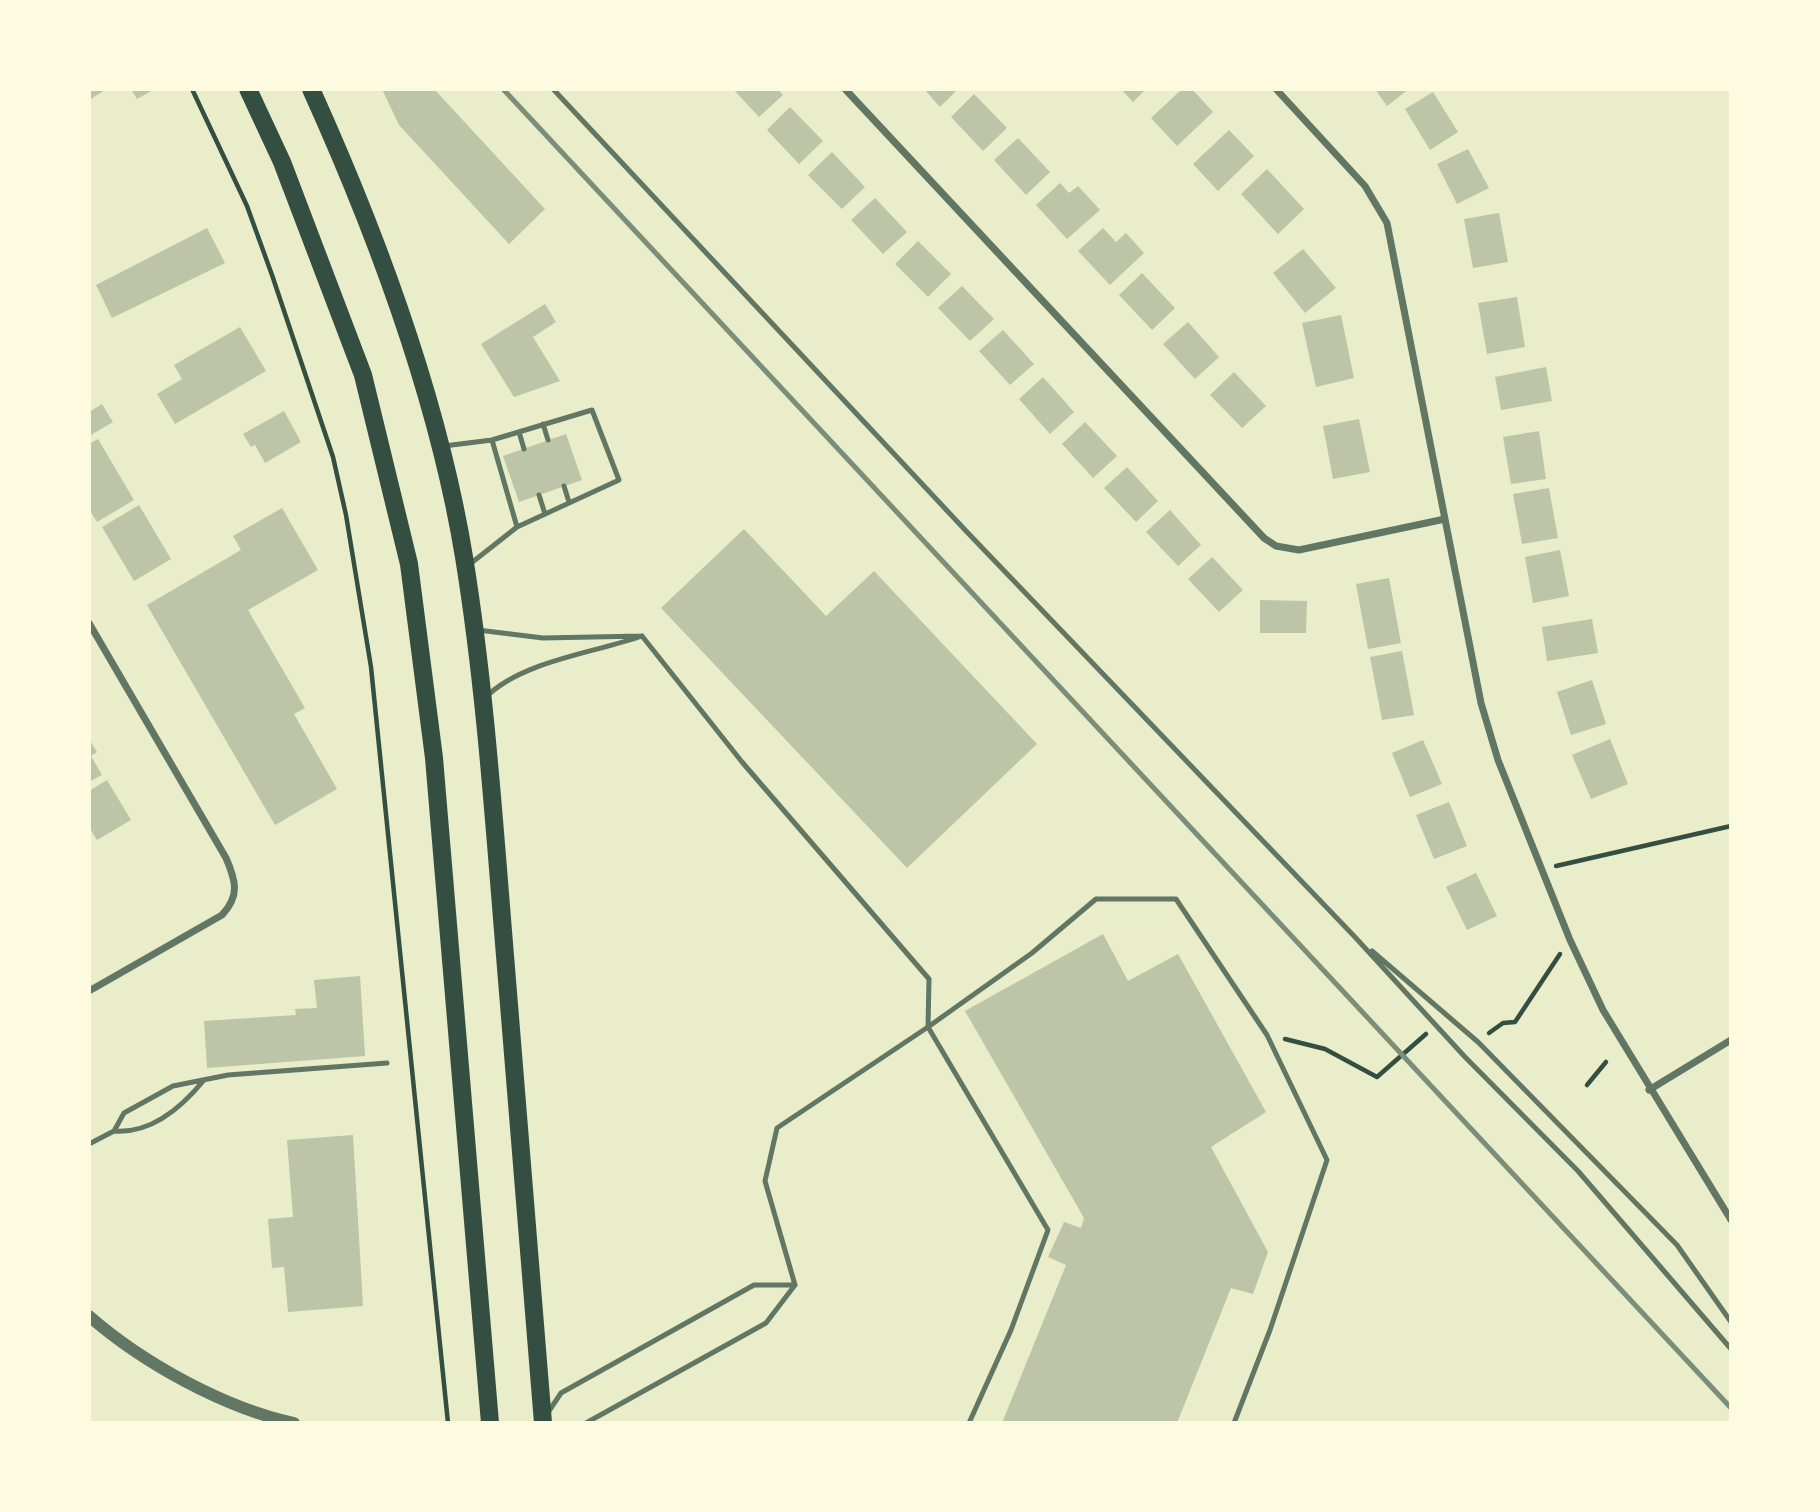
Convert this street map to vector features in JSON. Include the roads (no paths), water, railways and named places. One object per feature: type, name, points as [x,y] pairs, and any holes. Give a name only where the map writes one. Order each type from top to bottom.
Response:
[{"type":"main road","points":[[248,89],[286,173],[363,375],[409,564],[434,758],[490,1423]]},
{"type":"main road","points":[[311,89],[334,140],[379,257],[418,369],[439,447],[465,568],[474,629],[494,825],[541,1422]]},
{"type":"street","points":[[845,89],[1264,538],[1276,546],[1299,550],[1445,519]]},
{"type":"street","points":[[1276,89],[1365,186],[1388,223],[1489,732],[1570,940],[1603,1010],[1649,1090],[1731,1220]]},
{"type":"street","points":[[89,623],[226,858],[237,891],[232,904],[222,915],[89,991]]},
{"type":"street","points":[[1649,1090],[1731,1040]]},
{"type":"street","points":[[89,1316],[146,1360],[246,1408],[294,1423]]},
{"type":"lane","points":[[553,89],[967,532],[1354,936],[1465,1057],[1597,1191],[1731,1349]]},
{"type":"lane","points":[[439,447],[492,440],[592,410],[619,481],[517,527],[465,568]]},
{"type":"lane","points":[[543,424],[548,440]]},
{"type":"lane","points":[[519,432],[524,449]]},
{"type":"lane","points":[[492,440],[517,527]]},
{"type":"lane","points":[[564,486],[569,502]]},
{"type":"lane","points":[[539,495],[545,514]]},
{"type":"lane","points":[[474,629],[543,638],[642,636]]},
{"type":"lane","points":[[481,701],[500,682],[572,656],[642,636]]},
{"type":"lane","points":[[642,636],[742,762],[929,979],[928,1027],[1048,1230],[1011,1330],[969,1423]]},
{"type":"lane","points":[[795,1286],[765,1181],[777,1128],[928,1027],[1032,953],[1096,899],[1176,899],[1267,1035],[1327,1160],[1270,1330],[1234,1423]]},
{"type":"lane","points":[[1354,936],[1478,1042],[1676,1245],[1731,1322]]},
{"type":"lane","points":[[114,1131],[124,1112],[173,1086],[204,1080],[387,1063]]},
{"type":"lane","points":[[89,1144],[114,1131],[135,1132],[184,1105],[204,1080]]},
{"type":"lane","points":[[541,1422],[561,1393],[754,1285],[795,1286]]},
{"type":"lane","points":[[586,1423],[766,1323],[795,1286]]},
{"type":"railway","points":[[503,89],[1731,1408]]}]
